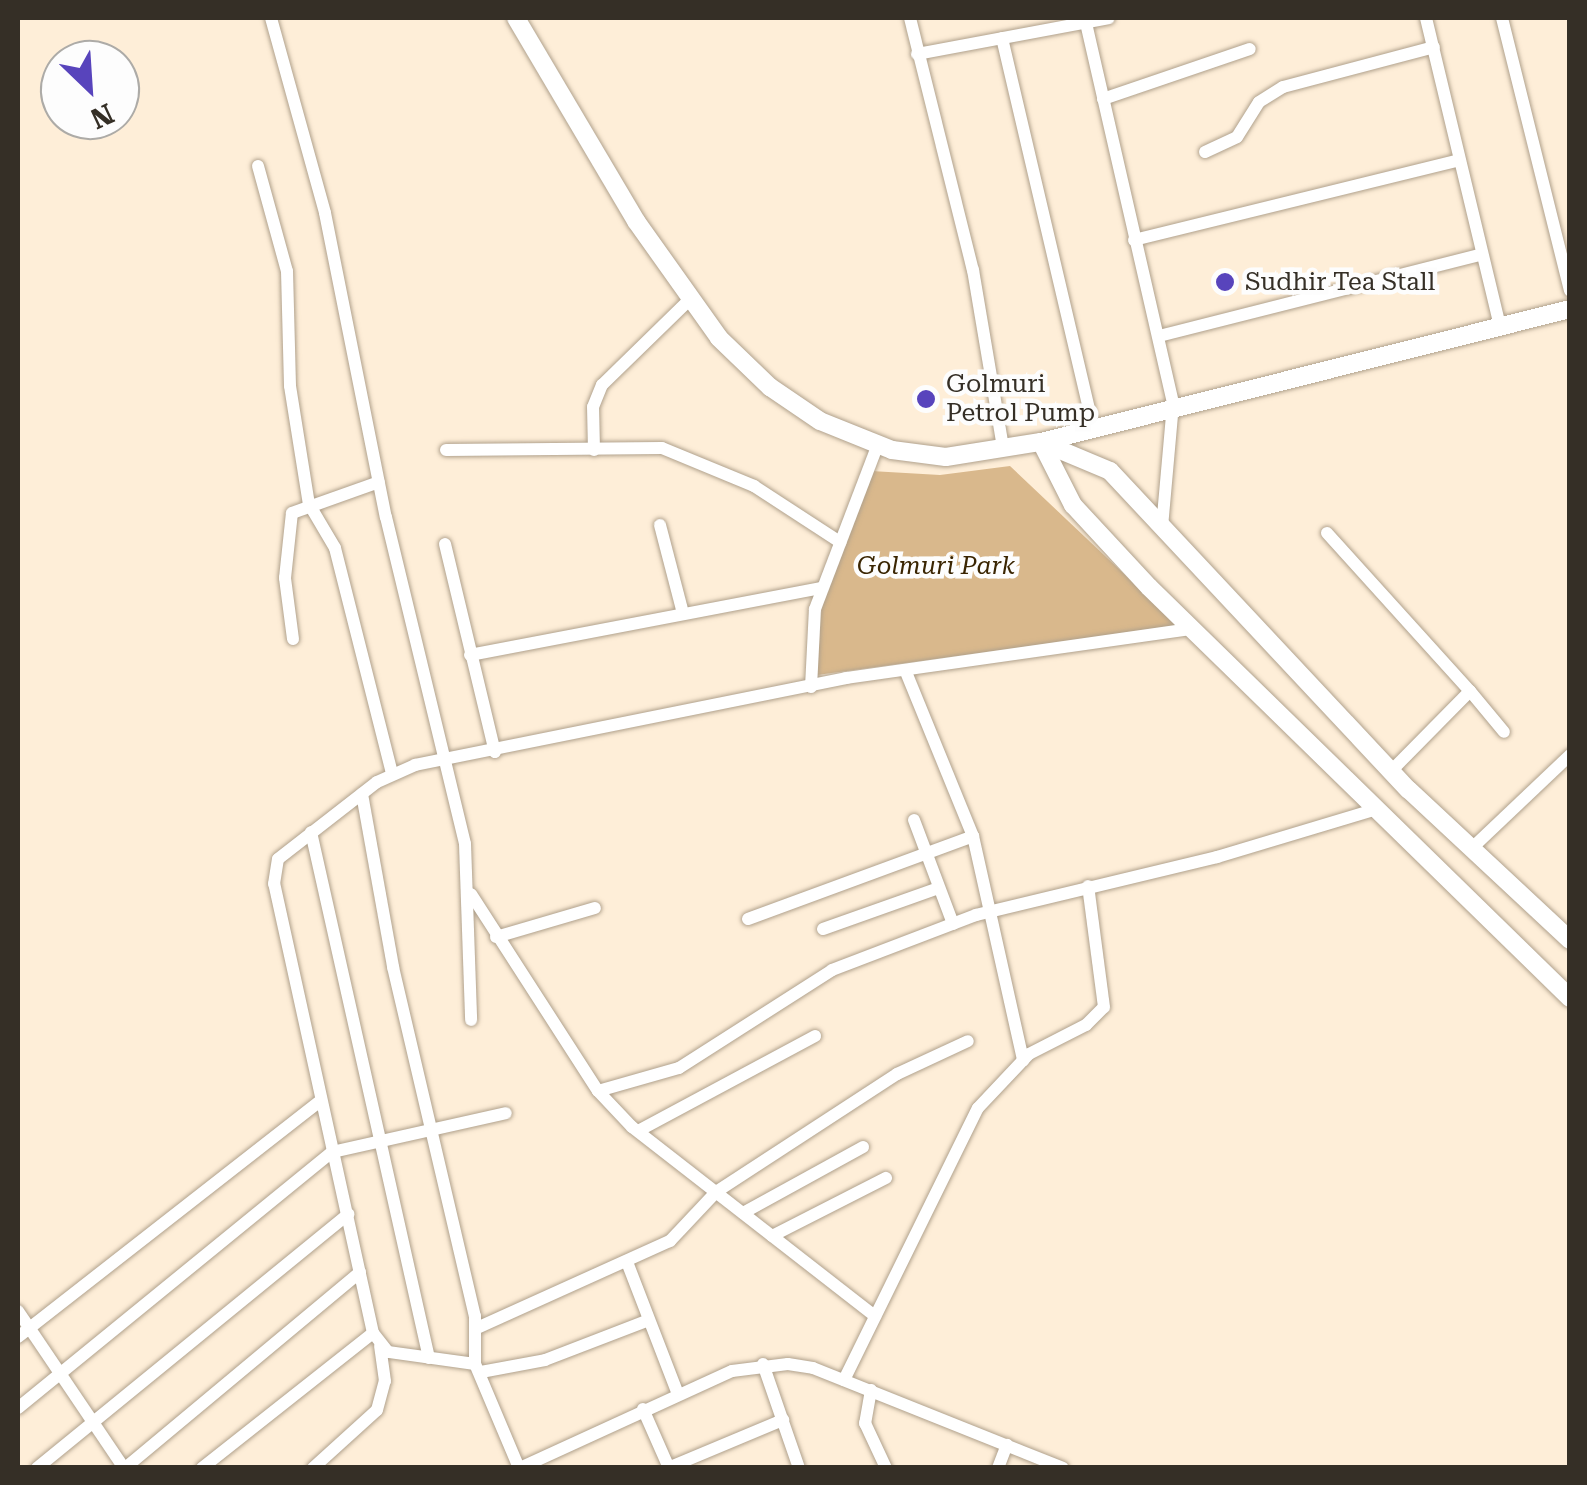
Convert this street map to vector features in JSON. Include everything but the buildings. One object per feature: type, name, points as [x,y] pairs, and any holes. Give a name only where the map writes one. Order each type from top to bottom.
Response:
[{"type":"street","points":[[271,18],[324,214],[379,482],[447,761],[469,890],[471,1020]]},
{"type":"street","points":[[516,18],[690,298],[770,387],[820,421],[878,444],[946,457],[1041,442],[1173,404],[1570,309]]},
{"type":"street","points":[[910,18],[973,270],[1003,448]]},
{"type":"street","points":[[917,54],[1110,18]]},
{"type":"street","points":[[1426,18],[1478,256],[1500,326]]},
{"type":"street","points":[[1502,18],[1570,292]]},
{"type":"street","points":[[1086,23],[1173,404],[1162,528]]},
{"type":"street","points":[[1002,38],[1092,428]]},
{"type":"street","points":[[1204,152],[1237,137],[1259,102],[1284,88],[1434,48]]},
{"type":"street","points":[[1103,99],[1250,49]]},
{"type":"street","points":[[1134,240],[1456,161]]},
{"type":"street","points":[[258,166],[288,272],[288,368],[309,504],[335,548],[392,773]]},
{"type":"street","points":[[1159,336],[1478,256]]},
{"type":"street","points":[[594,450],[593,407],[602,385],[690,298]]},
{"type":"street","points":[[1041,442],[1110,471],[1390,772],[1570,940]]},
{"type":"street","points":[[1041,442],[1073,505],[1192,629],[1570,998]]},
{"type":"street","points":[[446,450],[594,450],[630,444],[686,455],[754,486],[840,542]]},
{"type":"street","points":[[811,687],[810,636],[822,588],[878,444]]},
{"type":"street","points":[[292,639],[285,578],[289,521],[309,504],[379,482]]},
{"type":"street","points":[[660,525],[683,613]]},
{"type":"street","points":[[1327,532],[1504,732]]},
{"type":"street","points":[[445,544],[495,752]]},
{"type":"street","points":[[470,655],[822,588]]},
{"type":"street","points":[[313,1468],[377,1410],[385,1381],[274,884],[278,859],[392,773],[811,687],[1192,629]]},
{"type":"street","points":[[906,672],[973,836],[1022,1060]]},
{"type":"street","points":[[1390,772],[1470,692]]},
{"type":"street","points":[[1472,849],[1570,755]]},
{"type":"street","points":[[362,794],[393,967],[477,1328],[478,1368],[520,1468],[678,1394],[763,1364],[813,1368],[1063,1468]]},
{"type":"street","points":[[598,1092],[679,1068],[832,970],[990,910],[1217,857],[1378,809]]},
{"type":"street","points":[[914,820],[936,889],[953,924]]},
{"type":"street","points":[[311,832],[429,1358]]},
{"type":"street","points":[[748,920],[923,850],[973,836]]},
{"type":"street","points":[[844,1380],[978,1108],[1022,1060],[1099,1017],[1104,1007],[1088,886]]},
{"type":"street","points":[[822,929],[936,889]]},
{"type":"street","points":[[469,890],[598,1092],[638,1131],[875,1316]]},
{"type":"street","points":[[496,937],[596,908]]},
{"type":"street","points":[[638,1131],[816,1036]]},
{"type":"street","points":[[477,1328],[670,1241],[716,1192],[897,1074],[968,1040]]},
{"type":"street","points":[[23,1332],[320,1100]]},
{"type":"street","points":[[18,1408],[332,1152],[506,1113]]},
{"type":"street","points":[[743,1213],[863,1147]]},
{"type":"street","points":[[772,1236],[886,1178]]},
{"type":"street","points":[[37,1468],[92,1416],[348,1214]]},
{"type":"street","points":[[627,1262],[678,1394]]},
{"type":"street","points":[[18,1310],[23,1332],[60,1372],[124,1468],[360,1272]]},
{"type":"street","points":[[376,1339],[429,1358],[478,1368],[545,1360],[649,1320]]},
{"type":"street","points":[[202,1468],[376,1339]]},
{"type":"street","points":[[763,1364],[799,1468]]},
{"type":"street","points":[[870,1390],[865,1422],[886,1468]]},
{"type":"street","points":[[643,1410],[668,1467],[782,1420]]},
{"type":"street","points":[[998,1468],[1007,1445]]},
{"type":"green space","name":"Golmuri Park","points":[[1010,466],[1179,626],[817,675],[822,601],[871,471],[940,475]]},
{"type":"place","name":"Sudhir Tea Stall","points":[[1225,282]]},
{"type":"place","name":"Golmuri Petrol Pump","points":[[926,399]]}]
